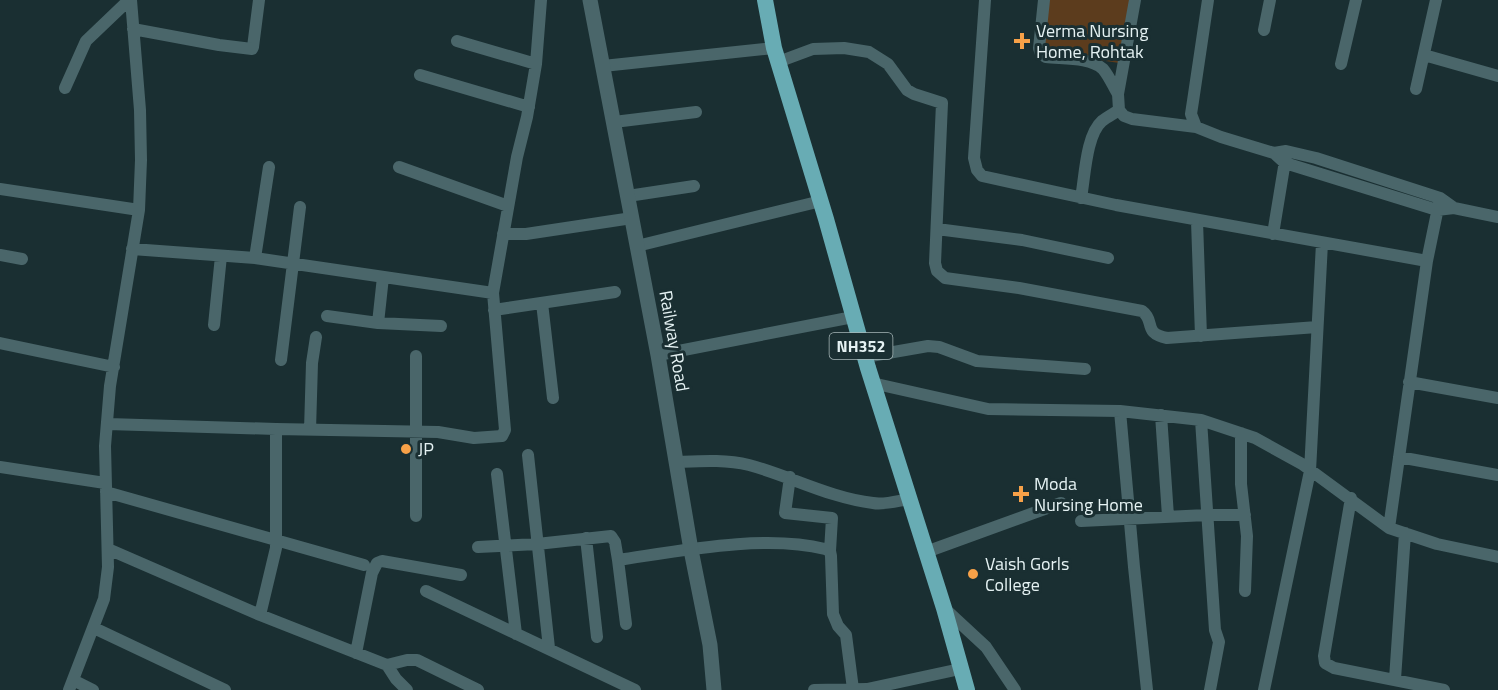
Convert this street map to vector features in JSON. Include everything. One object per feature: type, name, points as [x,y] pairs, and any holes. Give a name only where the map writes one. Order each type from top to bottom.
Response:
[{"type":"highway","name":"NH352","points":[[765,0],[776,55],[872,383],[944,608],[967,690]]},
{"type":"street","points":[[93,690],[71,685],[104,598],[108,567],[106,488],[108,424],[114,367],[139,210],[140,110],[130,0]]},
{"type":"street","points":[[65,88],[86,41],[130,0]]},
{"type":"street","points":[[133,29],[252,49],[259,0]]},
{"type":"street","points":[[108,424],[417,431],[445,432],[474,438],[500,437],[504,433],[493,293],[517,157],[529,106],[536,64],[542,0]]},
{"type":"street","name":"Railway Road","points":[[590,0],[658,355],[675,462],[710,645],[714,690]]},
{"type":"street","points":[[985,0],[974,158],[977,170],[982,176],[1197,221],[1427,261]]},
{"type":"street","points":[[1044,0],[1039,48],[1041,54],[1046,57],[1097,64],[1105,72],[1118,94]]},
{"type":"street","points":[[1135,0],[1118,94],[1119,110],[1124,116],[1196,127],[1221,137],[1439,204],[1498,217]]},
{"type":"street","points":[[1196,127],[1191,114],[1208,0]]},
{"type":"street","points":[[1264,30],[1270,0]]},
{"type":"street","points":[[1341,64],[1356,0]]},
{"type":"street","points":[[1416,89],[1436,0]]},
{"type":"street","points":[[457,41],[536,64]]},
{"type":"street","points":[[603,66],[776,55],[813,49],[844,48],[869,52],[888,64],[907,90],[942,103],[935,262],[937,271],[945,278],[1020,288],[1142,311],[1147,316],[1152,332],[1157,336],[1167,338],[1317,327]]},
{"type":"street","points":[[1424,55],[1498,76]]},
{"type":"street","points":[[420,75],[529,106]]},
{"type":"street","points":[[1081,198],[1095,130],[1102,121],[1119,110]]},
{"type":"street","points":[[614,122],[696,112]]},
{"type":"street","points":[[1273,234],[1282,156]]},
{"type":"street","points":[[255,258],[269,167]]},
{"type":"street","points":[[399,167],[508,206]]},
{"type":"street","points":[[628,196],[694,186]]},
{"type":"street","points":[[0,189],[139,210]]},
{"type":"street","points":[[637,246],[820,201]]},
{"type":"street","points":[[1389,528],[1427,261],[1439,204]]},
{"type":"street","points":[[281,360],[300,207]]},
{"type":"street","points":[[504,234],[526,234],[632,219]]},
{"type":"street","points":[[1197,221],[1201,336]]},
{"type":"street","points":[[937,229],[1022,240],[1107,258]]},
{"type":"street","points":[[1264,690],[1310,471],[1322,243]]},
{"type":"street","points":[[132,249],[255,258],[493,293]]},
{"type":"street","points":[[0,255],[22,259]]},
{"type":"street","points":[[214,325],[221,256]]},
{"type":"street","points":[[378,323],[383,277]]},
{"type":"street","points":[[494,310],[615,292]]},
{"type":"street","points":[[542,303],[553,398]]},
{"type":"street","points":[[327,316],[378,323],[441,326]]},
{"type":"street","points":[[658,355],[853,317]]},
{"type":"street","points":[[310,430],[312,363],[316,338]]},
{"type":"street","points":[[0,343],[114,367]]},
{"type":"street","points":[[865,357],[928,346],[939,347],[967,358],[987,362],[1085,369]]},
{"type":"street","points":[[416,356],[416,516]]},
{"type":"street","points":[[1409,382],[1498,398]]},
{"type":"street","points":[[872,383],[988,409],[1120,411],[1200,420],[1255,438],[1293,459],[1389,528],[1437,544],[1498,558]]},
{"type":"street","points":[[1120,411],[1148,690]]},
{"type":"street","points":[[1161,415],[1168,516]]},
{"type":"street","points":[[1200,420],[1215,630],[1219,642],[1210,690]]},
{"type":"street","points":[[260,615],[275,558],[276,429]]},
{"type":"street","points":[[1241,433],[1241,484],[1247,553],[1245,591]]},
{"type":"street","points":[[528,455],[549,648]]},
{"type":"street","points":[[1399,457],[1498,476]]},
{"type":"street","points":[[675,462],[723,461],[746,464],[790,477],[829,493],[873,503],[909,499]]},
{"type":"street","points":[[0,467],[106,488],[364,565]]},
{"type":"street","points":[[497,474],[516,634]]},
{"type":"street","points":[[790,477],[785,513],[832,518],[830,551],[833,614],[838,626],[846,635],[853,689]]},
{"type":"street","points":[[1350,498],[1324,656],[1325,663],[1334,668],[1400,683],[1444,690]]},
{"type":"street","points":[[926,552],[1061,503]]},
{"type":"street","points":[[1081,521],[1168,516],[1245,515]]},
{"type":"street","points":[[1400,683],[1405,533]]},
{"type":"street","points":[[478,547],[537,544],[611,536],[615,542],[626,624]]},
{"type":"street","points":[[586,538],[597,637]]},
{"type":"street","points":[[618,560],[758,544],[817,547],[830,551]]},
{"type":"street","points":[[108,549],[260,615],[387,665],[417,660],[478,690]]},
{"type":"street","points":[[356,653],[372,573],[377,562],[461,575]]},
{"type":"street","points":[[426,591],[635,690]]},
{"type":"street","points":[[944,608],[986,647],[1015,690]]},
{"type":"street","points":[[94,628],[225,690]]},
{"type":"street","points":[[387,665],[407,690]]},
{"type":"street","points":[[814,690],[867,689],[960,669]]},
{"type":"shaded area","points":[[1049,0],[1135,0],[1126,64],[1044,52]]},
{"type":"place","name":"Verma Nursing Home, Rohtak","points":[[1022,41]]},
{"type":"place","name":"JP","points":[[406,449]]},
{"type":"place","name":"Moda Nursing Home","points":[[1021,494]]},
{"type":"place","name":"Vaish Gorls College","points":[[973,574]]}]
